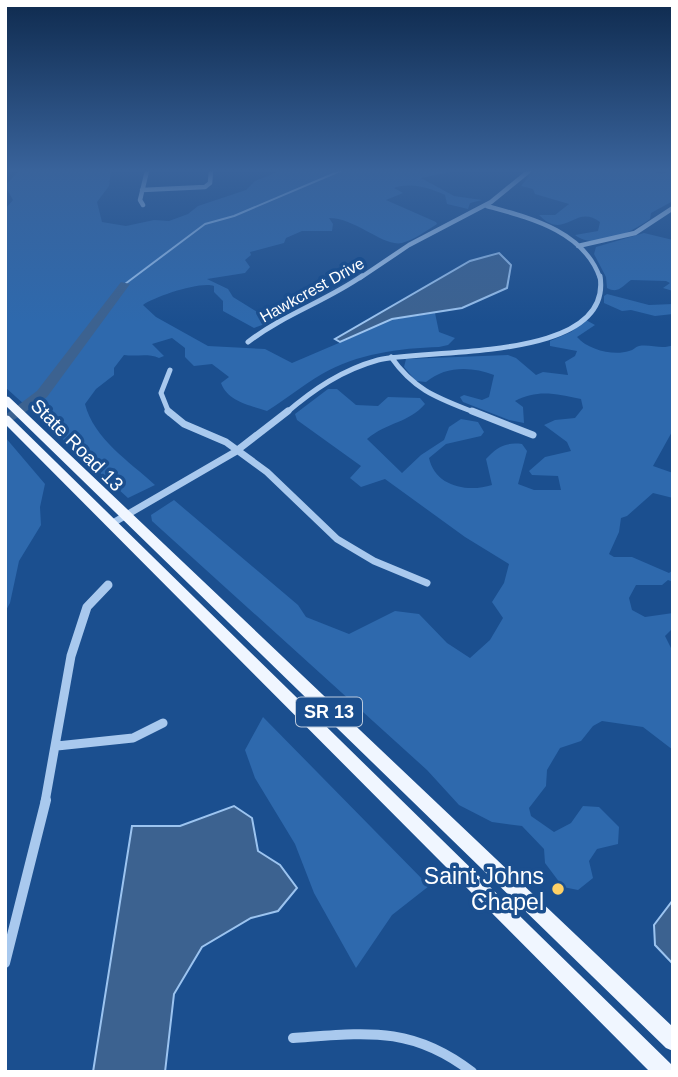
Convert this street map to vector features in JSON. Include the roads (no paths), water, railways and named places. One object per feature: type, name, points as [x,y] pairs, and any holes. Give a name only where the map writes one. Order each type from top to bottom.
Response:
[{"type":"main road","name":"State Road 13","points":[[9,402],[118,520]]},
{"type":"main road","name":"State Road 13","points":[[5,418],[118,520]]},
{"type":"main road","name":"SR 13","points":[[118,520],[673,1041]]},
{"type":"main road","name":"SR 13","points":[[118,520],[482,891],[665,1072]]},
{"type":"main road","points":[[482,891],[499,875]]},
{"type":"street","name":"Hawkcrest Drive","points":[[248,342],[334,294],[407,246],[456,221]]},
{"type":"street","points":[[118,520],[238,451],[322,384],[353,368],[391,357],[506,349],[545,340],[565,331],[587,315],[600,294],[600,278],[596,267],[578,246],[544,225],[533,221]]},
{"type":"street","points":[[578,246],[635,233],[653,221]]},
{"type":"street","points":[[391,357],[406,377],[428,394],[533,435]]},
{"type":"street","points":[[170,370],[161,393],[169,413],[184,424],[215,436],[267,472],[337,539],[374,561],[427,583]]},
{"type":"street","points":[[5,964],[36,845],[57,746],[71,656],[87,607],[108,585]]},
{"type":"street","points":[[57,746],[133,738],[163,723]]},
{"type":"street","points":[[293,1038],[387,1032],[439,1047],[472,1072]]},
{"type":"waterway","points":[[125,284],[205,224],[215,221]]},
{"type":"waterway","points":[[5,422],[42,394],[125,284]]},
{"type":"place","name":"Saint Johns Chapel","points":[[558,889]]}]
